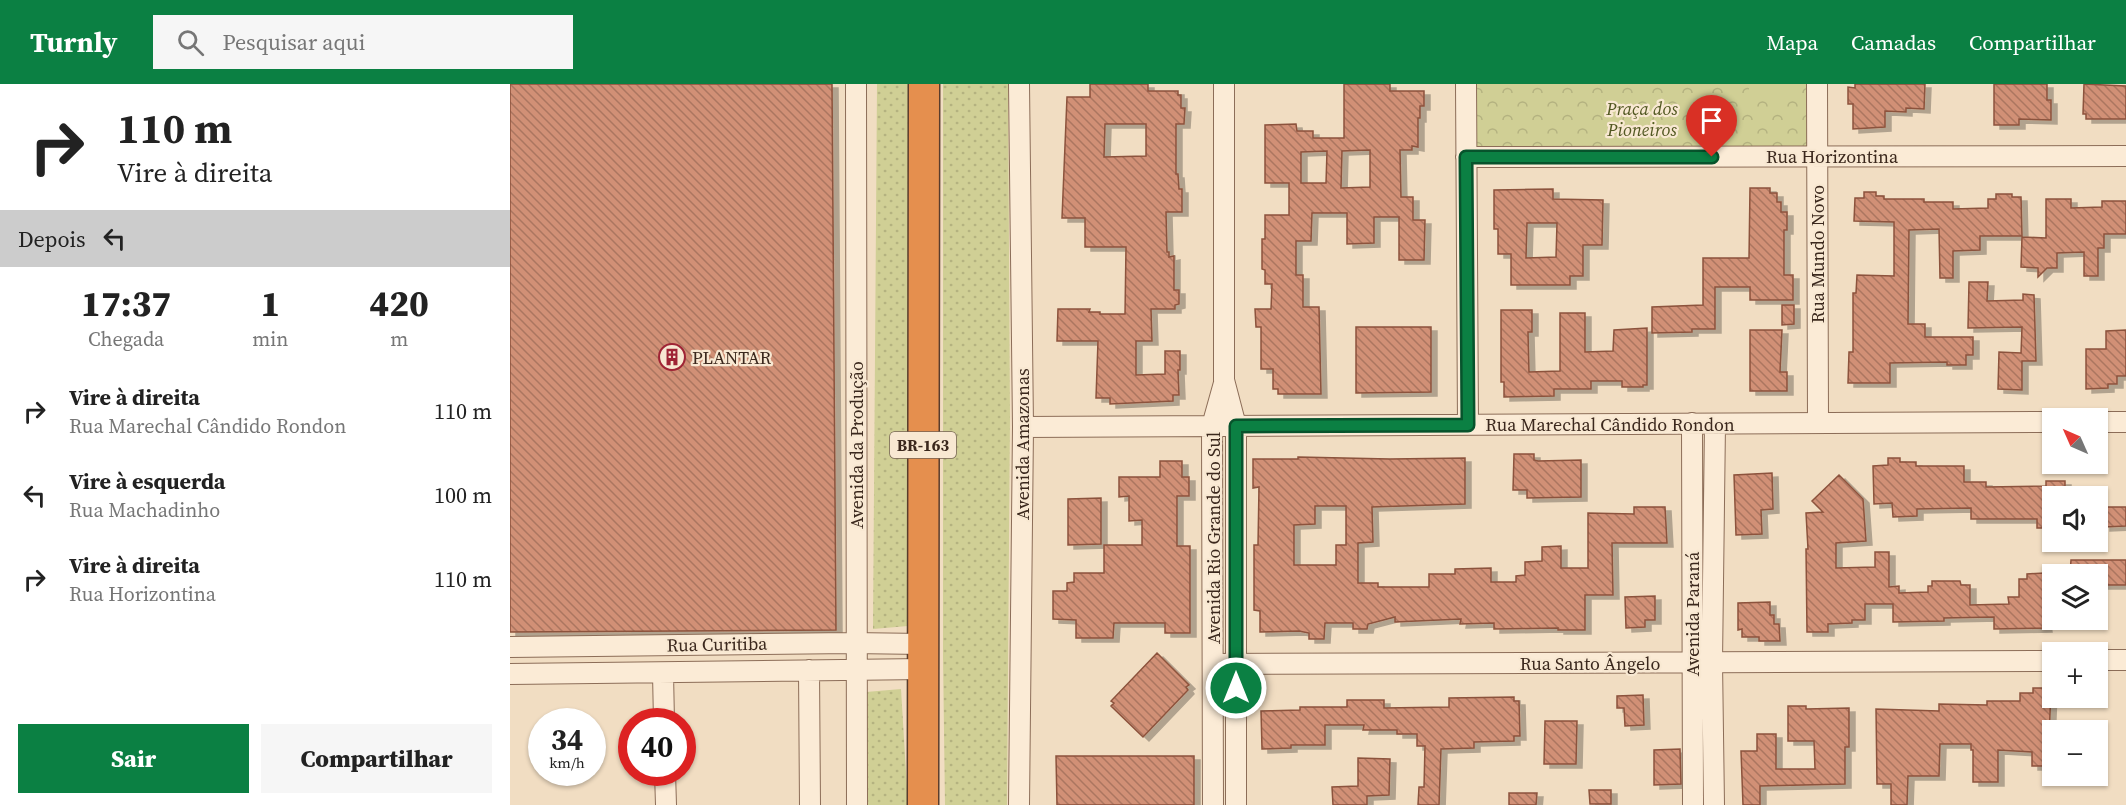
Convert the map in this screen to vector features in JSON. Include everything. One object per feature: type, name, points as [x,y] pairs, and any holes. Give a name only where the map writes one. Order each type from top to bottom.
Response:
[{"type":"highway","name":"BR-163","points":[[923,805],[924,84]]},
{"type":"street","name":"Avenida da Produção","points":[[856,84],[857,805]]},
{"type":"street","name":"Avenida Amazonas","points":[[1019,84],[1023,427],[1019,805]]},
{"type":"street","name":"Avenida Rio Grande do Sul","points":[[1224,84],[1224,380],[1236,426],[1236,805]]},
{"type":"street","points":[[1466,84],[1468,425]]},
{"type":"street","name":"Rua Mundo Novo","points":[[1817,84],[1818,423]]},
{"type":"street","name":"Rua Horizontina","points":[[1466,157],[2126,156]]},
{"type":"street","name":"Avenida Rio Grande do Sul","points":[[1214,805],[1212,426],[1224,380]]},
{"type":"street","name":"Rua Marechal Cândido Rondon","points":[[1023,427],[2042,422]]},
{"type":"street","points":[[2108,422],[2126,422]]},
{"type":"street","name":"Avenida Paraná","points":[[1692,423],[1693,805]]},
{"type":"street","name":"Avenida Paraná","points":[[1714,805],[1712,662],[1715,424]]},
{"type":"street","name":"Rua Curitiba","points":[[510,646],[856,643],[923,657]]},
{"type":"street","name":"Rua Curitiba","points":[[510,674],[857,670],[923,657]]},
{"type":"street","points":[[2108,660],[2126,660]]},
{"type":"street","name":"Rua Santo Ângelo","points":[[1213,664],[2042,661]]},
{"type":"street","points":[[809,670],[810,805]]},
{"type":"street","points":[[663,673],[664,708]]},
{"type":"street","points":[[665,786],[666,805]]},
{"type":"green space","points":[[877,84],[915,84],[908,626],[873,629]]},
{"type":"green space","points":[[943,84],[1008,84],[1010,417],[1007,805],[945,805]]},
{"type":"green space","name":"Praça dos Pioneiros","points":[[1470,84],[1813,84],[1814,153],[1471,153]]},
{"type":"green space","points":[[1749,84],[1797,84],[1797,98],[1749,98]]},
{"type":"green space","points":[[901,689],[908,805],[865,805],[866,692]]},
{"type":"building","name":"PLANTAR","points":[[510,84],[832,84],[836,630],[510,632]]},
{"type":"building","points":[[1090,84],[1148,84],[1148,91],[1178,91],[1178,95],[1181,95],[1181,108],[1185,108],[1184,124],[1176,124],[1176,174],[1178,174],[1179,189],[1182,189],[1182,212],[1166,212],[1167,252],[1169,252],[1169,257],[1174,256],[1174,290],[1179,290],[1179,304],[1175,305],[1175,309],[1151,309],[1152,341],[1136,341],[1136,375],[1165,374],[1165,351],[1180,351],[1179,395],[1173,395],[1173,401],[1110,404],[1110,398],[1096,398],[1098,341],[1057,341],[1058,309],[1090,309],[1089,312],[1100,312],[1100,314],[1125,314],[1126,247],[1085,247],[1085,218],[1062,218],[1067,97],[1090,97]],"holes":[[[1105,124],[1146,124],[1146,156],[1104,157]]]},
{"type":"building","points":[[1344,84],[1390,84],[1390,91],[1424,91],[1424,106],[1420,106],[1420,118],[1418,118],[1418,147],[1412,146],[1412,150],[1400,150],[1401,197],[1413,197],[1413,220],[1425,220],[1424,260],[1399,260],[1399,217],[1374,217],[1374,243],[1347,244],[1347,213],[1312,213],[1311,241],[1296,241],[1296,275],[1303,275],[1303,307],[1319,307],[1321,394],[1278,394],[1278,389],[1273,389],[1273,369],[1261,369],[1261,327],[1256,327],[1255,309],[1271,309],[1272,284],[1265,284],[1265,270],[1262,269],[1265,215],[1289,215],[1289,183],[1265,183],[1265,125],[1296,124],[1297,131],[1313,131],[1313,138],[1344,138]],"holes":[[[1370,150],[1370,187],[1341,188],[1342,151]],[[1327,151],[1326,183],[1301,183],[1301,152]]]},
{"type":"building","points":[[1855,84],[1925,84],[1924,109],[1906,108],[1906,112],[1885,111],[1885,127],[1853,129],[1853,104],[1848,104],[1848,87],[1855,88]]},
{"type":"building","points":[[1994,84],[2047,84],[2047,100],[2051,100],[2051,120],[2019,119],[2019,125],[1994,125]]},
{"type":"building","points":[[2084,84],[2126,86],[2126,119],[2086,119],[2086,114],[2083,114]]},
{"type":"building","points":[[1750,188],[1770,188],[1770,193],[1777,193],[1777,202],[1781,202],[1781,212],[1787,212],[1787,230],[1784,230],[1784,275],[1793,275],[1793,300],[1750,300],[1750,287],[1715,287],[1715,329],[1652,333],[1652,307],[1703,305],[1703,258],[1749,258]]},
{"type":"building","points":[[1553,189],[1553,199],[1603,200],[1602,245],[1583,245],[1583,276],[1570,276],[1570,285],[1511,285],[1511,254],[1498,254],[1498,229],[1494,229],[1494,190]],"holes":[[[1527,223],[1557,223],[1556,257],[1526,258]]]},
{"type":"building","points":[[1864,192],[1876,192],[1876,196],[1884,196],[1884,199],[1953,202],[1953,209],[1988,208],[1988,199],[1996,199],[1996,194],[2012,194],[2012,197],[2021,197],[2022,236],[1980,236],[1980,250],[1953,251],[1953,278],[1940,278],[1939,229],[1909,230],[1908,324],[1925,324],[1925,337],[1973,337],[1973,355],[1966,355],[1966,365],[1947,365],[1947,362],[1890,363],[1890,383],[1848,383],[1849,352],[1853,352],[1853,293],[1856,293],[1857,275],[1894,276],[1894,222],[1854,221],[1855,198],[1864,198]]},
{"type":"building","points":[[2046,199],[2071,199],[2071,208],[2102,207],[2102,201],[2126,201],[2126,234],[2104,234],[2104,248],[2098,248],[2098,276],[2084,276],[2084,252],[2057,253],[2057,268],[2047,268],[2038,277],[2038,268],[2021,267],[2022,237],[2046,238]]},
{"type":"building","points":[[1969,282],[1988,282],[1987,301],[2023,300],[2023,294],[2034,295],[2036,361],[2022,361],[2022,390],[1998,389],[1999,352],[2021,353],[2022,327],[1968,328]]},
{"type":"building","points":[[1782,305],[1794,305],[1794,324],[1782,325]]},
{"type":"building","points":[[1501,310],[1532,310],[1532,332],[1528,332],[1529,372],[1560,371],[1560,313],[1585,313],[1585,352],[1613,351],[1614,330],[1647,328],[1647,385],[1622,387],[1622,381],[1591,381],[1591,389],[1554,389],[1554,396],[1504,397],[1504,382],[1501,382]]},
{"type":"building","points":[[1356,327],[1431,327],[1431,392],[1356,393]]},
{"type":"building","points":[[1750,330],[1782,330],[1780,372],[1787,372],[1787,391],[1750,391]]},
{"type":"building","points":[[2126,330],[2126,376],[2117,376],[2117,384],[2108,384],[2108,388],[2086,389],[2086,349],[2106,349],[2106,331]]},
{"type":"building","points":[[1514,454],[1534,454],[1534,460],[1538,461],[1581,460],[1581,497],[1527,498],[1527,490],[1513,490]]},
{"type":"building","points":[[1298,457],[1465,458],[1465,504],[1372,507],[1373,542],[1358,543],[1358,583],[1378,583],[1378,587],[1429,587],[1429,574],[1455,574],[1455,569],[1491,568],[1491,582],[1516,582],[1516,576],[1525,575],[1525,562],[1542,561],[1542,547],[1561,546],[1561,568],[1588,568],[1588,513],[1634,514],[1634,507],[1665,507],[1667,543],[1612,543],[1613,595],[1585,595],[1585,630],[1494,629],[1494,623],[1460,624],[1461,619],[1395,622],[1395,617],[1368,624],[1367,629],[1353,629],[1353,623],[1325,623],[1324,639],[1309,639],[1309,633],[1299,631],[1260,632],[1260,611],[1254,610],[1254,545],[1258,545],[1259,487],[1253,488],[1253,459],[1298,459]],"holes":[[[1315,506],[1346,506],[1346,545],[1336,545],[1336,565],[1294,565],[1294,525],[1315,524]]]},
{"type":"building","points":[[1888,458],[1900,458],[1900,462],[1916,462],[1916,466],[1964,466],[1964,482],[1986,482],[1986,487],[2042,486],[2042,528],[2037,528],[2037,519],[1971,519],[1971,508],[1917,509],[1917,516],[1893,517],[1892,503],[1874,504],[1873,466],[1888,465]]},
{"type":"building","points":[[1160,461],[1182,461],[1182,477],[1189,477],[1189,496],[1177,496],[1177,546],[1190,546],[1190,633],[1165,633],[1165,623],[1114,623],[1113,638],[1076,638],[1076,620],[1053,619],[1053,591],[1067,591],[1067,583],[1074,582],[1074,573],[1104,573],[1104,545],[1142,545],[1142,520],[1129,521],[1129,496],[1119,497],[1119,477],[1160,477]]},
{"type":"building","points":[[1772,473],[1773,509],[1761,510],[1762,534],[1736,535],[1734,475]]},
{"type":"building","points":[[1839,475],[1863,499],[1866,541],[1836,543],[1836,568],[1875,567],[1875,552],[1889,552],[1889,587],[1899,586],[1899,593],[1928,592],[1928,586],[1932,586],[1932,581],[1960,581],[1961,585],[1970,585],[1970,605],[2009,604],[2008,597],[2019,597],[2019,579],[2027,579],[2027,574],[2042,573],[2042,628],[1994,629],[1994,617],[1893,622],[1893,604],[1865,604],[1865,620],[1828,624],[1828,632],[1807,632],[1806,513],[1823,512],[1812,501]]},
{"type":"building","points":[[2046,481],[2065,481],[2065,486],[2046,486]]},
{"type":"building","points":[[1101,498],[1101,544],[1068,545],[1068,499]]},
{"type":"building","points":[[2108,507],[2126,507],[2126,526],[2108,527]]},
{"type":"building","points":[[2071,560],[2126,560],[2126,585],[2108,585],[2108,564],[2071,564]]},
{"type":"building","points":[[1655,596],[1655,620],[1645,620],[1645,627],[1626,628],[1625,597]]},
{"type":"building","points":[[1770,602],[1770,615],[1774,615],[1774,624],[1779,624],[1780,641],[1759,641],[1759,637],[1742,637],[1742,629],[1738,630],[1738,603]]},
{"type":"building","points":[[1157,653],[1189,685],[1186,687],[1188,690],[1143,737],[1111,706],[1114,703],[1111,701]]},
{"type":"building","points":[[2033,688],[2042,688],[2042,708],[2050,708],[2050,720],[2042,720],[2042,766],[2032,766],[2032,752],[1998,750],[1998,782],[1973,782],[1971,744],[1940,744],[1939,776],[1908,776],[1907,805],[1891,805],[1891,784],[1877,784],[1876,709],[1939,711],[1939,704],[1987,705],[1987,701],[2020,701],[2020,693],[2033,693]]},
{"type":"building","points":[[1643,695],[1644,725],[1625,726],[1624,708],[1617,708],[1617,696]]},
{"type":"building","points":[[1514,697],[1514,701],[1519,701],[1520,736],[1514,736],[1514,741],[1474,742],[1474,748],[1441,749],[1439,805],[1418,805],[1419,787],[1424,787],[1425,746],[1417,746],[1417,734],[1397,734],[1397,730],[1363,730],[1364,725],[1325,725],[1325,745],[1291,745],[1291,748],[1262,749],[1261,711],[1300,710],[1300,707],[1347,707],[1347,700],[1384,700],[1384,708],[1449,707],[1449,698]]},
{"type":"building","points":[[1788,706],[1806,706],[1806,709],[1849,708],[1849,747],[1845,747],[1845,784],[1760,786],[1760,805],[1743,805],[1741,751],[1757,751],[1757,734],[1776,734],[1776,769],[1815,769],[1814,741],[1788,741]]},
{"type":"building","points":[[1545,721],[1577,721],[1576,764],[1544,764]]},
{"type":"building","points":[[1680,749],[1681,784],[1654,785],[1654,750]]},
{"type":"building","points":[[1056,756],[1194,756],[1194,805],[1057,805]]},
{"type":"building","points":[[1358,758],[1390,759],[1389,795],[1367,796],[1367,805],[1333,805],[1332,787],[1358,786]]},
{"type":"building","points":[[1589,790],[1611,790],[1611,804],[1590,804]]},
{"type":"building","points":[[1509,793],[1537,793],[1536,805],[1509,805]]},
{"type":"place","name":"PLANTAR","points":[[672,357]]},
{"type":"route","points":[[1236,688],[1236,426],[1468,425],[1466,157],[1712,157]]}]
